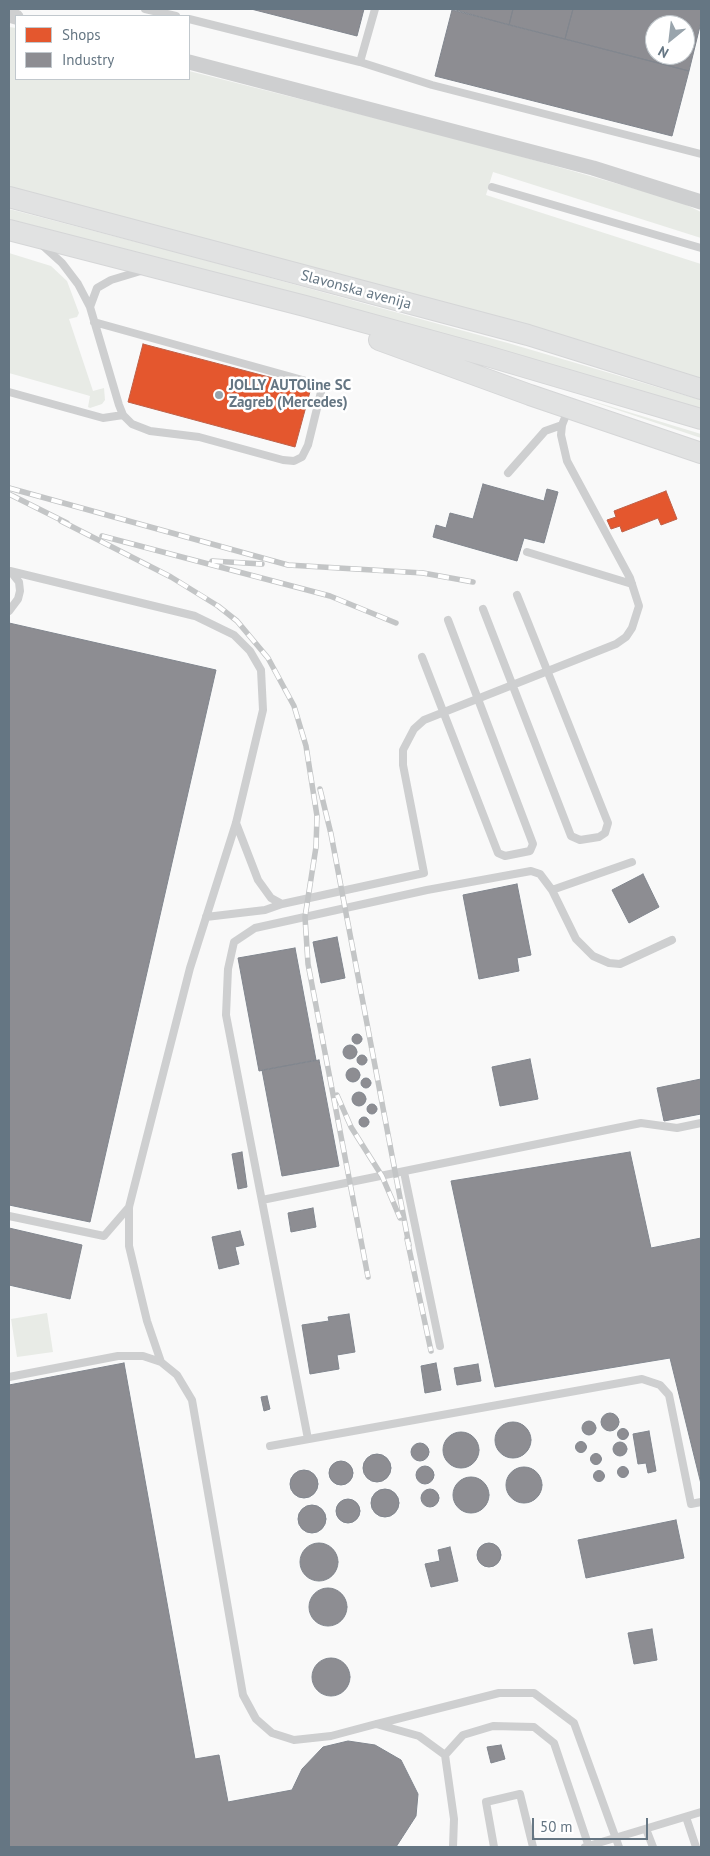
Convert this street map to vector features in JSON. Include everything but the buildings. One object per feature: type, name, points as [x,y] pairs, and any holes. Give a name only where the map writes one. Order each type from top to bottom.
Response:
[{"type":"main road","name":"Slavonska avenija","points":[[9,197],[528,336],[701,390]]},
{"type":"main road","name":"Slavonska avenija","points":[[9,230],[305,306],[487,356],[701,419]]},
{"type":"main road","points":[[305,306],[356,333],[394,344],[565,417],[701,453]]},
{"type":"street","points":[[190,62],[594,168],[701,202]]},
{"type":"lane","points":[[145,9],[172,15]]},
{"type":"lane","points":[[360,62],[375,9]]},
{"type":"lane","points":[[190,20],[360,62],[432,85],[701,154]]},
{"type":"lane","points":[[492,187],[701,248]]},
{"type":"lane","points":[[33,236],[62,263],[78,284],[90,307],[94,322],[123,415],[132,424],[150,431],[199,437],[294,461],[302,457],[308,445],[321,392],[317,384],[94,322]]},
{"type":"lane","points":[[90,307],[97,288],[112,280],[156,267]]},
{"type":"lane","points":[[9,392],[103,418],[123,415]]},
{"type":"lane","points":[[508,473],[545,432],[565,417]]},
{"type":"lane","points":[[206,917],[265,910],[282,904],[424,873],[402,765],[403,750],[414,729],[424,720],[514,686],[616,644],[626,637],[632,628],[639,606],[632,584],[568,461],[561,435],[565,417]]},
{"type":"lane","points":[[527,552],[632,584]]},
{"type":"lane","points":[[9,610],[18,599],[20,591],[19,582],[10,570]]},
{"type":"lane","points":[[10,570],[195,616],[234,635],[250,651],[261,670],[263,710],[236,823],[190,968],[129,1207],[129,1246],[146,1321],[162,1362]]},
{"type":"lane","points":[[483,609],[571,836],[580,840],[599,836],[605,833],[608,823],[517,595]]},
{"type":"lane","points":[[422,658],[498,853],[505,856],[530,851],[533,844],[448,620]]},
{"type":"lane","points":[[236,823],[258,880],[271,898],[282,904]]},
{"type":"lane","points":[[552,890],[632,862]]},
{"type":"lane","points":[[308,1439],[226,1015],[228,969],[234,942],[255,928],[427,890],[530,871],[540,874],[552,890],[576,940],[593,956],[609,964],[620,964],[672,940]]},
{"type":"lane","points":[[262,1200],[641,1123],[676,1128],[701,1124]]},
{"type":"lane","points":[[404,1172],[440,1346]]},
{"type":"lane","points":[[9,1216],[104,1236],[129,1207]]},
{"type":"lane","points":[[9,1377],[118,1356],[143,1356],[162,1362],[177,1375],[192,1400],[243,1695],[256,1720],[272,1732],[294,1740],[331,1736],[499,1693],[534,1693],[574,1723],[619,1847]]},
{"type":"lane","points":[[270,1446],[642,1379],[660,1385],[669,1395],[691,1504],[701,1502]]},
{"type":"lane","points":[[376,1724],[419,1736],[445,1755],[454,1819],[453,1847]]},
{"type":"lane","points":[[445,1755],[463,1735],[493,1726],[534,1727],[554,1743],[588,1847],[701,1812]]},
{"type":"lane","points":[[494,1847],[486,1802],[520,1794],[533,1847]]},
{"type":"lane","points":[[686,1817],[696,1847]]},
{"type":"lane","points":[[646,1829],[653,1847]]},
{"type":"shaded area","points":[[9,27],[15,28],[15,80],[190,80],[190,71],[474,143],[678,201],[701,212],[701,238],[493,172],[486,195],[701,264],[701,378],[625,355],[9,188]]},
{"type":"shaded area","points":[[9,209],[183,254],[508,343],[701,400],[701,410],[178,263],[9,219]]},
{"type":"shaded area","points":[[9,253],[51,266],[67,281],[79,313],[77,317],[69,319],[93,391],[104,388],[105,400],[102,404],[90,408],[88,407],[90,396],[9,373]]},
{"type":"shaded area","points":[[576,396],[701,434],[701,438]]},
{"type":"shaded area","points":[[47,1313],[53,1352],[17,1357],[11,1319]]},
{"type":"railway","points":[[9,488],[288,565],[423,573],[473,582]]},
{"type":"railway","points":[[9,494],[67,523]]},
{"type":"railway","points":[[61,521],[171,577],[218,606],[237,621],[268,658],[294,706],[306,746],[317,816],[316,847],[305,917],[308,964],[368,1277]]},
{"type":"railway","points":[[102,536],[330,596],[396,623]]},
{"type":"railway","points":[[212,561],[262,564]]},
{"type":"railway","points":[[320,789],[331,834],[409,1245]]},
{"type":"railway","points":[[337,1095],[351,1127],[382,1176],[400,1218]]},
{"type":"railway","points":[[407,1239],[431,1351]]},
{"type":"place","name":"JOLLY AUTOline SC Zagreb (Mercedes)","points":[[219,395]]}]
